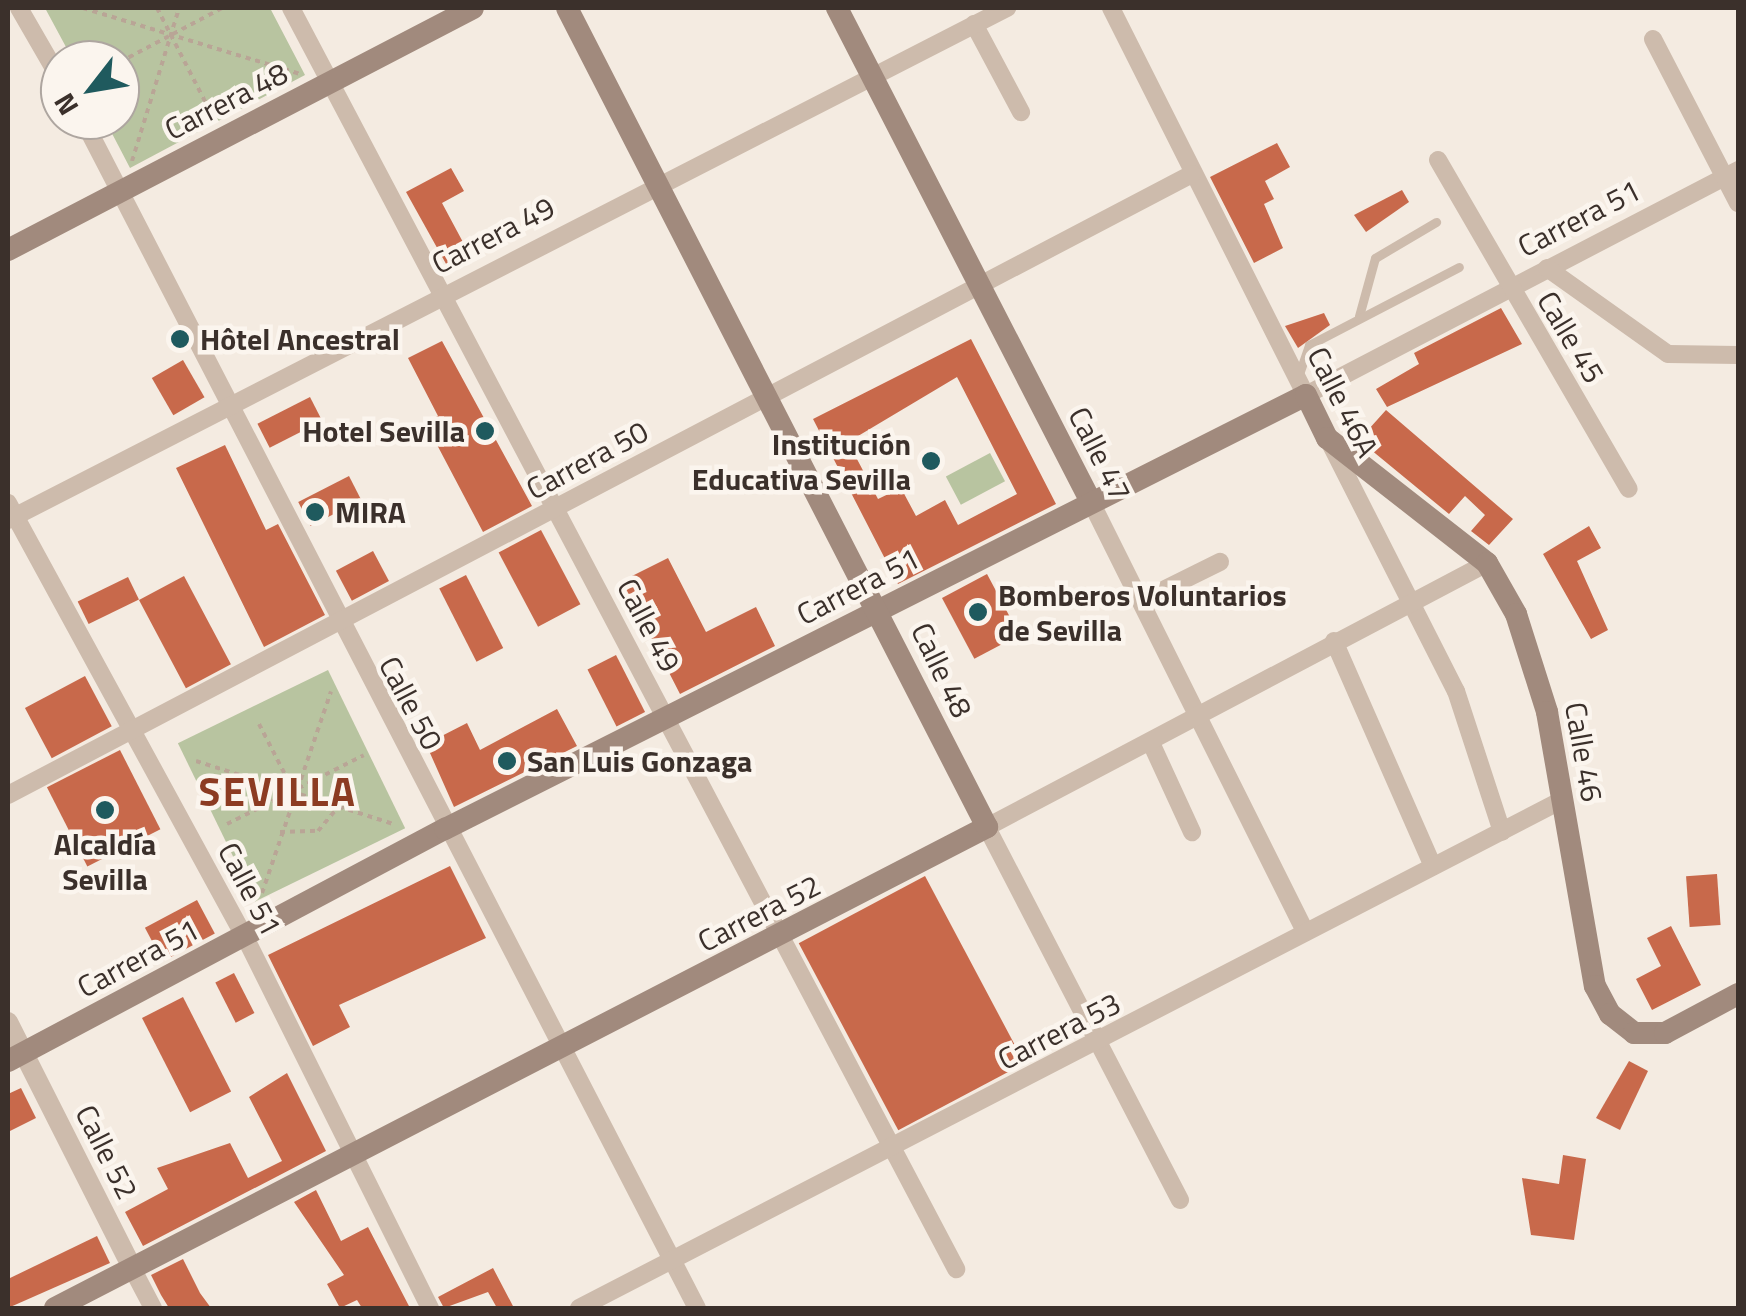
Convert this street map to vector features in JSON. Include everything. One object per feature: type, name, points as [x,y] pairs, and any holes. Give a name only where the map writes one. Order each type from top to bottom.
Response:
[{"type":"main road","name":"Carrera 48","points":[[8,250],[473,8]]},
{"type":"main road","name":"Calle 48","points":[[567,8],[878,608],[987,828]]},
{"type":"main road","name":"Calle 47","points":[[837,8],[1091,502]]},
{"type":"main road","name":"Calle 46A","points":[[1302,387],[1328,438]]},
{"type":"main road","name":"Carrera 51","points":[[16,1057],[445,829],[1091,502],[1302,387]]},
{"type":"main road","name":"Calle 46","points":[[1328,438],[1486,562],[1530,648],[1595,986],[1610,1014],[1648,1036],[1738,994]]},
{"type":"main road","name":"Carrera 52","points":[[54,1308],[987,828]]},
{"type":"street","points":[[19,8],[40,44]]},
{"type":"street","name":"Calle 49","points":[[292,8],[956,1269]]},
{"type":"street","name":"Carrera 49","points":[[10,513],[870,71],[1008,8]]},
{"type":"street","name":"Calle 46A","points":[[1110,8],[1302,387]]},
{"type":"street","points":[[974,24],[1021,112]]},
{"type":"street","points":[[1653,39],[1732,173],[1738,203]]},
{"type":"street","name":"Calle 50","points":[[95,140],[232,401],[339,626],[696,1308]]},
{"type":"street","name":"Calle 45","points":[[1438,160],[1629,489]]},
{"type":"street","name":"Carrera 51","points":[[1302,387],[1509,288],[1732,173]]},
{"type":"street","name":"Carrera 50","points":[[8,795],[137,734],[556,508],[1192,174]]},
{"type":"street","points":[[1547,268],[1668,354],[1738,355]]},
{"type":"street","name":"Calle 46A","points":[[1328,438],[1456,691],[1502,832]]},
{"type":"street","name":"Calle 47","points":[[1091,502],[1202,712],[1304,929]]},
{"type":"street","name":"Calle 51","points":[[10,513],[137,734],[244,936],[351,1158],[430,1308]]},
{"type":"street","points":[[1143,600],[1220,562]]},
{"type":"street","name":"Carrera 52","points":[[987,828],[1152,745],[1202,712],[1486,562]]},
{"type":"street","points":[[1334,641],[1433,866]]},
{"type":"street","points":[[1152,745],[1192,832]]},
{"type":"street","name":"Carrera 53","points":[[579,1308],[671,1263],[890,1144],[1099,1045],[1304,929],[1562,800]]},
{"type":"street","name":"Calle 48","points":[[987,828],[1180,1200]]},
{"type":"street","name":"Calle 52","points":[[8,1022],[16,1057],[154,1308]]},
{"type":"lane","points":[[1358,316],[1375,258],[1436,222]]},
{"type":"lane","points":[[1302,387],[1310,345],[1358,316],[1460,266]]},
{"type":"path","points":[[83,8],[328,82]]},
{"type":"path","points":[[157,8],[223,136]]},
{"type":"path","points":[[123,190],[179,8]]},
{"type":"path","points":[[140,51],[222,8]]},
{"type":"path","points":[[262,893],[292,790],[331,692]]},
{"type":"path","points":[[259,724],[292,790]]},
{"type":"path","points":[[227,824],[364,755]]},
{"type":"path","points":[[196,760],[394,824]]},
{"type":"path","points":[[280,832],[318,831],[339,806]]},
{"type":"green space","points":[[45,8],[270,8],[305,75],[130,168],[115,140],[140,140],[140,40],[62,40]]},
{"type":"green space","points":[[990,453],[1005,481],[961,505],[946,476]]},
{"type":"green space","points":[[328,670],[405,828],[255,901],[178,743]]},
{"type":"building","points":[[1277,143],[1290,167],[1265,181],[1274,199],[1264,204],[1283,248],[1254,263],[1210,177]]},
{"type":"building","points":[[451,168],[464,191],[442,203],[472,259],[450,271],[406,192]]},
{"type":"building","points":[[1402,190],[1409,202],[1366,232],[1354,215]]},
{"type":"building","points":[[1501,308],[1522,344],[1387,407],[1376,389],[1419,364],[1414,353]]},
{"type":"building","points":[[1324,313],[1330,325],[1298,348],[1285,326]]},
{"type":"building","points":[[971,339],[1056,504],[898,584],[813,419]],"holes":[[[957,377],[1017,494],[958,525],[945,500],[916,516],[901,488],[878,499],[848,442]]]},
{"type":"building","points":[[442,341],[532,506],[483,532],[425,422],[438,416],[408,358]]},
{"type":"building","points":[[183,360],[205,397],[173,415],[152,378]]},
{"type":"building","points":[[310,397],[322,421],[270,448],[257,424]]},
{"type":"building","points":[[1386,410],[1513,519],[1489,545],[1471,531],[1485,515],[1465,496],[1449,514],[1359,440]]},
{"type":"building","points":[[225,445],[266,530],[278,524],[325,615],[264,647],[176,468]]},
{"type":"building","points":[[349,476],[361,500],[310,526],[298,502]]},
{"type":"building","points":[[1589,526],[1601,548],[1577,561],[1608,630],[1591,639],[1543,554]]},
{"type":"building","points":[[541,530],[580,604],[538,627],[499,553]]},
{"type":"building","points":[[373,551],[389,581],[352,601],[336,571]]},
{"type":"building","points":[[668,558],[706,632],[756,607],[775,646],[680,694],[622,581]]},
{"type":"building","name":"Bomberos Voluntarios de Sevilla","points":[[987,574],[1019,635],[974,659],[942,598]]},
{"type":"building","points":[[466,575],[503,648],[476,662],[439,589]]},
{"type":"building","points":[[184,576],[231,664],[186,688],[139,600]]},
{"type":"building","points":[[128,577],[139,599],[89,624],[78,602]]},
{"type":"building","points":[[616,655],[645,712],[617,727],[587,670]]},
{"type":"building","points":[[85,676],[112,726],[52,758],[25,708]]},
{"type":"building","name":"San Luis Gonzaga","points":[[557,709],[577,746],[454,807],[426,744],[467,723],[480,750]]},
{"type":"building","name":"Alcaldía Sevilla","points":[[120,750],[160,829],[87,867],[47,787]]},
{"type":"building","points":[[450,866],[486,938],[339,1005],[350,1027],[313,1046],[268,955]]},
{"type":"building","points":[[1717,874],[1721,925],[1690,927],[1686,876]]},
{"type":"building","points":[[925,876],[1025,1063],[898,1130],[799,943]]},
{"type":"building","points":[[197,900],[215,934],[163,961],[145,928]]},
{"type":"building","points":[[1671,926],[1701,985],[1652,1010],[1636,979],[1661,966],[1647,938]]},
{"type":"building","points":[[234,973],[254,1013],[236,1023],[215,983]]},
{"type":"building","points":[[183,997],[231,1091],[190,1112],[142,1018]]},
{"type":"building","points":[[1629,1061],[1648,1071],[1620,1130],[1596,1118]]},
{"type":"building","points":[[287,1073],[326,1151],[143,1246],[125,1212],[168,1189],[157,1168],[230,1143],[248,1178],[282,1161],[249,1097]]},
{"type":"building","points":[[21,1088],[36,1118],[8,1132],[8,1094]]},
{"type":"building","points":[[1563,1155],[1586,1159],[1574,1240],[1531,1235],[1522,1178],[1559,1184]]},
{"type":"building","points":[[316,1190],[341,1241],[368,1227],[410,1308],[362,1308],[357,1300],[340,1308],[327,1284],[344,1275],[294,1202]]},
{"type":"building","points":[[97,1236],[110,1263],[8,1308],[8,1279]]},
{"type":"building","points":[[183,1259],[211,1308],[169,1308],[161,1295],[151,1275]]},
{"type":"building","points":[[493,1268],[514,1308],[497,1308],[488,1292],[444,1308],[438,1297]]},
{"type":"place","name":"Hôtel Ancestral","points":[[180,339]]},
{"type":"place","name":"Hotel Sevilla","points":[[485,431]]},
{"type":"place","name":"Institución Educativa Sevilla","points":[[931,461]]},
{"type":"place","name":"MIRA","points":[[315,512]]},
{"type":"place","name":"Bomberos Voluntarios de Sevilla","points":[[978,612]]},
{"type":"place","name":"San Luis Gonzaga","points":[[507,761]]},
{"type":"place","name":"Alcaldía Sevilla","points":[[105,810]]},
{"type":"district","name":"SEVILLA","points":[[278,792]]}]
